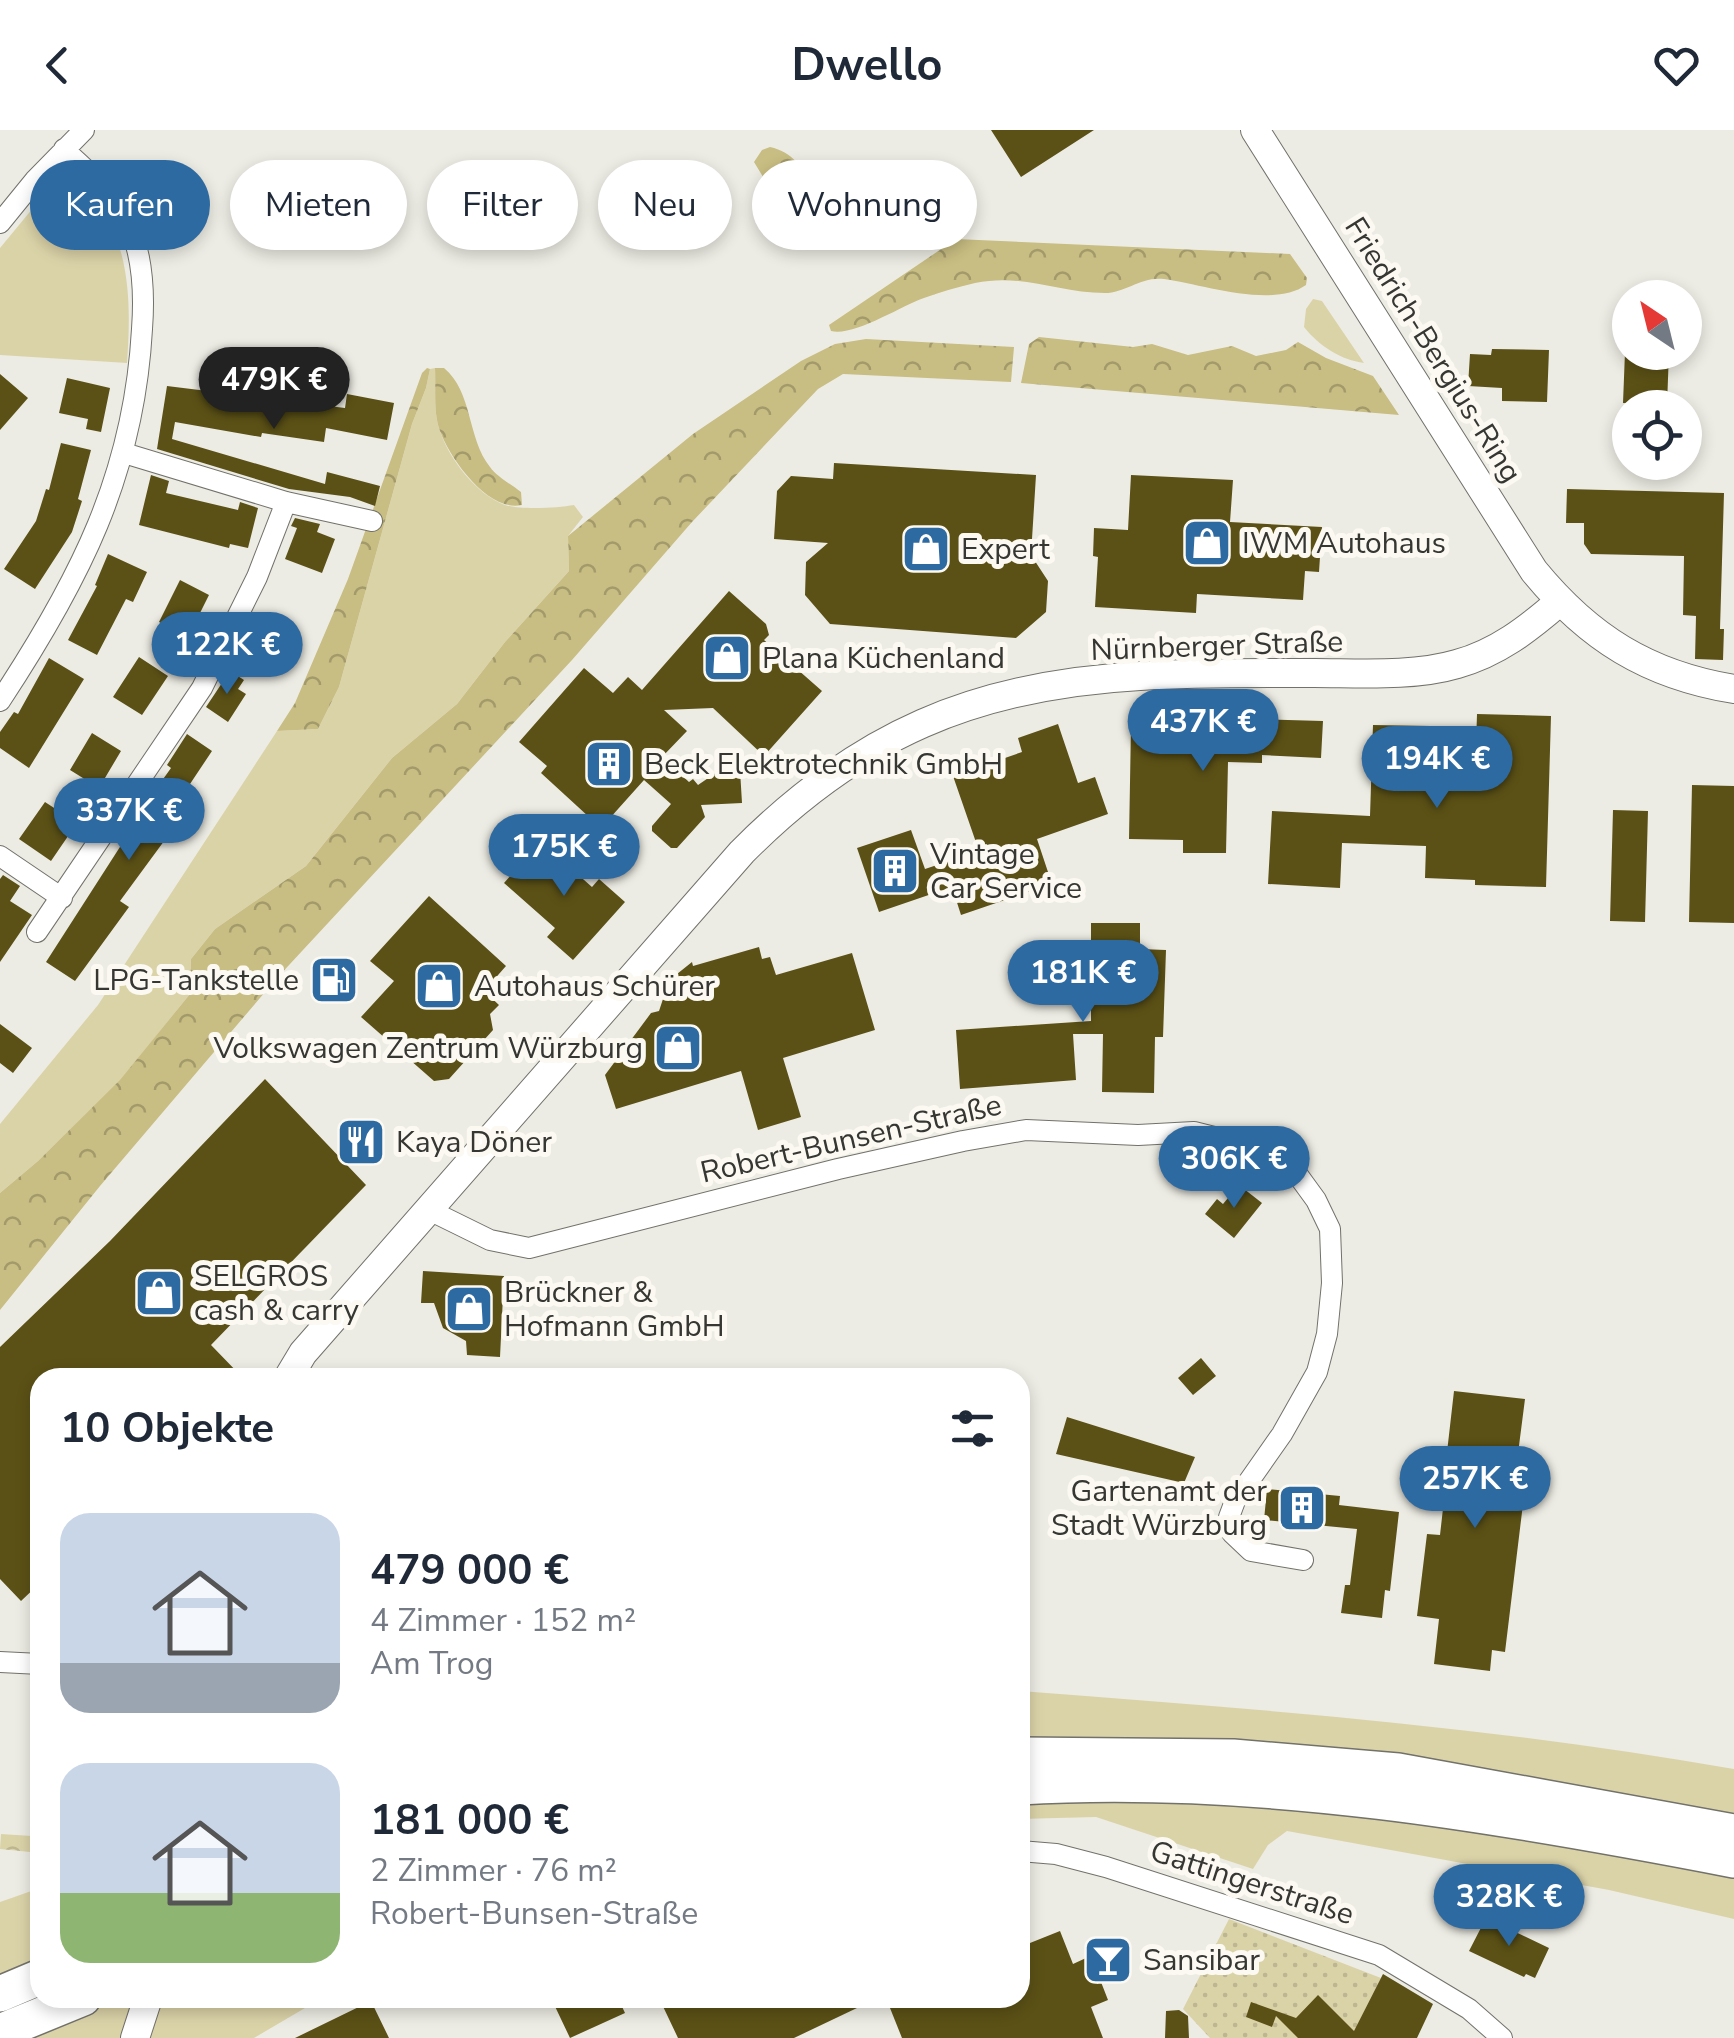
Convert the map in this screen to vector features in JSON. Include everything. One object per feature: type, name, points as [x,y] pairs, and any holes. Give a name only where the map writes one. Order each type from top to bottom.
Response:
[{"type":"highway","points":[[1030,1755],[1233,1756],[1398,1772],[1734,1832]]},
{"type":"highway","points":[[1030,1787],[1270,1791],[1577,1830],[1734,1860]]},
{"type":"highway","points":[[0,1994],[30,1981]]},
{"type":"highway","points":[[0,2032],[59,2008]]},
{"type":"street","points":[[0,223],[84,130]]},
{"type":"street","name":"Friedrich-Bergius-Ring","points":[[1255,130],[1534,571],[1559,602]]},
{"type":"street","points":[[0,701],[52,622],[93,540],[124,453],[140,370],[145,287],[135,245],[122,211],[64,149]]},
{"type":"street","points":[[124,453],[286,502],[372,521]]},
{"type":"street","points":[[37,932],[202,688],[257,577],[286,502]]},
{"type":"street","points":[[1559,602],[1627,655],[1678,677],[1734,689]]},
{"type":"street","name":"Nürnberger Straße","points":[[294,1368],[302,1353],[427,1208],[774,820],[822,782],[921,721],[1040,687],[1122,677],[1362,674],[1444,668],[1521,635],[1559,602]]},
{"type":"street","points":[[0,856],[62,898]]},
{"type":"street","name":"Robert-Bunsen-Straße","points":[[427,1208],[490,1240],[529,1248],[838,1169],[1026,1130],[1138,1135],[1194,1132],[1258,1148],[1292,1167],[1316,1200],[1330,1229],[1332,1282],[1328,1334],[1317,1372],[1282,1434],[1235,1500],[1229,1517],[1232,1534],[1250,1551],[1302,1560]]},
{"type":"street","points":[[0,1662],[30,1664]]},
{"type":"street","name":"Gattingerstraße","points":[[1030,1851],[1106,1867],[1379,1954],[1469,2009],[1502,2038]]},
{"type":"street","points":[[137,2034],[145,2008]]},
{"type":"green space","points":[[778,149],[794,160],[755,160],[762,150]]},
{"type":"green space","points":[[30,212],[30,250],[120,250],[129,311],[127,363],[0,355],[0,248]]},
{"type":"green space","points":[[977,240],[1290,254],[1307,278],[1306,285],[1275,295],[1236,293],[1164,279],[1105,293],[992,281],[930,296],[852,330],[831,331],[829,325],[940,250],[977,250]]},
{"type":"green space","points":[[1313,299],[1322,301],[1364,363],[1331,351],[1304,327],[1306,309]]},
{"type":"green space","points":[[1039,337],[1133,347],[1152,344],[1188,355],[1232,346],[1256,356],[1286,350],[1298,342],[1326,358],[1373,376],[1399,415],[1021,383],[1029,344]]},
{"type":"green space","points":[[866,339],[1014,347],[1011,382],[843,374],[818,389],[277,978],[0,1310],[0,1193],[120,1080],[190,994],[191,959],[215,929],[306,866],[392,758],[457,704],[505,642],[569,571],[568,536],[693,434],[801,361],[835,344]]},
{"type":"green space","points":[[427,368],[430,369],[426,388],[412,424],[339,687],[318,729],[277,731],[295,703],[348,579]]},
{"type":"green space","points":[[435,368],[440,431],[457,464],[475,485],[505,505],[574,505],[583,517],[568,536],[569,571],[505,642],[457,704],[392,758],[306,866],[215,929],[191,959],[190,994],[120,1081],[0,1193],[0,1124],[98,1005],[277,731],[318,729],[339,687],[412,424],[430,369]]},
{"type":"green space","points":[[435,368],[444,368],[453,378],[483,455],[496,474],[521,492],[522,505],[497,501],[484,492],[452,456],[438,424]]},
{"type":"green space","points":[[1030,1692],[1467,1731],[1645,1754],[1734,1769],[1734,1919],[1609,1890],[1287,1831],[1268,1845],[1253,1869],[1096,1817],[1030,1819]]},
{"type":"green space","points":[[1,1834],[30,1836],[30,1852],[0,1849]]},
{"type":"green space","points":[[30,1892],[30,2008],[305,2008],[254,2038],[0,2038],[0,1902]]},
{"type":"green space","points":[[1229,1919],[1381,1978],[1361,2018],[1360,2038],[1210,2038],[1183,2009]]},
{"type":"building","points":[[991,130],[1094,130],[1021,177]]},
{"type":"building","points":[[1492,349],[1549,350],[1547,402],[1502,401],[1502,388],[1468,386],[1470,354],[1491,355]]},
{"type":"building","points":[[1624,370],[1668,370],[1668,390],[1624,390]]},
{"type":"building","points":[[0,374],[28,398],[0,430]]},
{"type":"building","points":[[67,378],[110,388],[101,432],[86,429],[88,419],[59,413]]},
{"type":"building","points":[[167,386],[345,408],[347,394],[394,403],[387,440],[326,428],[324,442],[262,433],[261,437],[175,422],[172,439],[325,484],[327,472],[380,486],[375,506],[350,497],[289,489],[157,449]]},
{"type":"building","points":[[61,443],[91,450],[78,499],[82,501],[72,532],[35,589],[4,569],[36,521]]},
{"type":"building","name":"Expert","points":[[834,463],[1036,475],[1031,555],[1048,581],[1046,612],[1016,638],[830,624],[805,595],[806,562],[828,543],[774,539],[777,491],[791,476],[833,479]]},
{"type":"building","points":[[151,475],[169,481],[166,493],[238,510],[240,502],[258,508],[248,548],[230,544],[229,548],[139,525]]},
{"type":"building","name":"IWM Autohaus","points":[[1131,475],[1233,480],[1230,522],[1322,527],[1319,572],[1305,571],[1303,600],[1197,594],[1196,613],[1095,607],[1098,557],[1093,556],[1094,528],[1128,530]]},
{"type":"building","points":[[1567,489],[1724,493],[1720,629],[1724,629],[1723,660],[1695,659],[1696,616],[1683,615],[1684,556],[1591,554],[1584,544],[1584,523],[1566,523]]},
{"type":"building","points":[[295,518],[320,524],[317,532],[335,539],[322,573],[285,559],[297,528],[291,526]]},
{"type":"building","points":[[108,554],[147,572],[133,602],[126,599],[97,655],[68,640],[97,586]]},
{"type":"building","points":[[180,580],[209,595],[188,637],[159,622]]},
{"type":"building","points":[[729,591],[766,624],[769,635],[764,640],[822,691],[764,756],[713,708],[664,710],[687,731],[662,757],[689,782],[693,779],[698,785],[717,772],[740,770],[742,803],[701,805],[705,817],[677,848],[671,848],[652,831],[652,826],[671,804],[644,780],[601,828],[541,773],[547,766],[519,742],[584,668],[613,693],[628,677],[642,690]]},
{"type":"building","points":[[139,657],[168,676],[142,715],[113,697]]},
{"type":"building","points":[[49,658],[84,679],[29,768],[0,748],[0,732],[14,712],[18,714]]},
{"type":"building","points":[[230,671],[244,680],[238,689],[246,694],[228,722],[206,707]]},
{"type":"building","points":[[1477,714],[1551,716],[1546,887],[1475,885],[1475,880],[1425,878],[1426,846],[1342,843],[1340,888],[1268,884],[1272,811],[1370,816],[1373,725],[1430,726],[1429,776],[1475,778]]},
{"type":"building","points":[[1186,717],[1323,721],[1321,758],[1262,755],[1262,763],[1228,762],[1226,853],[1183,853],[1183,840],[1129,839],[1131,726],[1186,727]]},
{"type":"building","points":[[1058,724],[1078,783],[1095,777],[1108,814],[1037,839],[1052,884],[961,915],[952,887],[879,912],[857,848],[911,830],[925,869],[979,851],[953,776],[1022,752],[1018,738]]},
{"type":"building","points":[[92,733],[121,751],[99,788],[70,770]]},
{"type":"building","points":[[187,734],[212,751],[182,796],[192,803],[120,901],[129,907],[75,981],[46,962],[127,836],[123,833],[131,821],[136,825],[164,784],[161,782],[171,768],[167,765]]},
{"type":"building","points":[[1692,785],[1734,786],[1734,923],[1689,922]]},
{"type":"building","points":[[45,802],[77,823],[51,861],[19,839]]},
{"type":"building","points":[[1613,810],[1648,811],[1645,922],[1610,921]]},
{"type":"building","points":[[541,842],[592,887],[599,879],[625,902],[573,960],[547,937],[555,928],[504,883]]},
{"type":"building","points":[[3,875],[20,886],[10,901],[32,915],[0,962],[0,879]]},
{"type":"building","name":"Autohaus Schürer","points":[[429,896],[506,966],[484,991],[499,1005],[490,1014],[493,1030],[449,1079],[434,1081],[361,1017],[394,981],[370,961]]},
{"type":"building","points":[[1091,923],[1140,923],[1140,949],[1166,950],[1163,1037],[1155,1037],[1154,1093],[1102,1092],[1103,1034],[1073,1034],[1076,1080],[960,1089],[956,1030],[1091,1021]]},
{"type":"building","points":[[759,947],[762,959],[770,957],[776,975],[852,953],[875,1030],[783,1058],[801,1117],[758,1130],[741,1071],[616,1109],[605,1075],[651,1013],[659,1011],[677,974],[692,962],[693,966]]},
{"type":"building","points":[[0,1024],[32,1048],[13,1073],[0,1063]]},
{"type":"building","name":"SELGROS cash & carry","points":[[265,1079],[366,1185],[211,1345],[233,1368],[30,1368],[30,1592],[21,1601],[0,1579],[0,1347],[110,1241]]},
{"type":"building","points":[[1239,1185],[1262,1203],[1234,1238],[1205,1214],[1217,1199],[1223,1204]]},
{"type":"building","name":"Brückner & Hofmann GmbH","points":[[423,1271],[504,1276],[500,1357],[467,1355],[466,1341],[443,1328],[434,1303],[421,1303]]},
{"type":"building","points":[[1201,1358],[1216,1376],[1193,1395],[1178,1378]]},
{"type":"building","points":[[1454,1391],[1525,1399],[1516,1469],[1527,1471],[1505,1652],[1492,1650],[1490,1671],[1434,1664],[1439,1619],[1417,1616],[1427,1534],[1440,1535],[1445,1491],[1429,1489],[1433,1460],[1446,1461]]},
{"type":"building","points":[[1067,1417],[1195,1457],[1184,1483],[1056,1454]]},
{"type":"building","points":[[1267,1489],[1340,1496],[1339,1505],[1399,1512],[1390,1591],[1385,1590],[1382,1618],[1341,1613],[1345,1585],[1350,1585],[1357,1529],[1264,1520]]},
{"type":"building","points":[[1486,1918],[1549,1948],[1535,1978],[1526,1974],[1524,1977],[1469,1951]]},
{"type":"building","points":[[1060,1931],[1073,1964],[1086,1958],[1108,2000],[1091,2007],[1103,2038],[902,2038],[890,2008],[1030,2008],[1030,1943]]},
{"type":"building","points":[[1383,1974],[1433,2004],[1417,2038],[1298,2038],[1276,2016],[1272,2027],[1246,2017],[1251,2002],[1296,2018],[1318,1995],[1354,2031]]},
{"type":"building","points":[[357,2008],[374,2008],[389,2038],[295,2038]]},
{"type":"building","points":[[556,2008],[623,2008],[625,2013],[570,2038]]},
{"type":"building","points":[[664,2008],[857,2008],[794,2038],[678,2038]]},
{"type":"building","points":[[1179,2010],[1188,2016],[1189,2038],[1165,2038],[1166,2011]]},
{"type":"place","name":"IWM Autohaus","points":[[1207,543]]},
{"type":"place","name":"Expert","points":[[926,549]]},
{"type":"place","name":"Plana Küchenland","points":[[727,658]]},
{"type":"place","name":"Beck Elektrotechnik GmbH","points":[[609,764]]},
{"type":"place","name":"Vintage Car Service","points":[[895,871]]},
{"type":"place","name":"LPG-Tankstelle","points":[[334,980]]},
{"type":"place","name":"Autohaus Schürer","points":[[439,986]]},
{"type":"place","name":"Volkswagen Zentrum Würzburg","points":[[678,1048]]},
{"type":"place","name":"Kaya Döner","points":[[361,1142]]},
{"type":"place","name":"SELGROS cash & carry","points":[[159,1293]]},
{"type":"place","name":"Brückner & Hofmann GmbH","points":[[469,1309]]},
{"type":"place","name":"Gartenamt der Stadt Würzburg","points":[[1302,1508]]},
{"type":"place","name":"Sansibar","points":[[1108,1960]]}]
